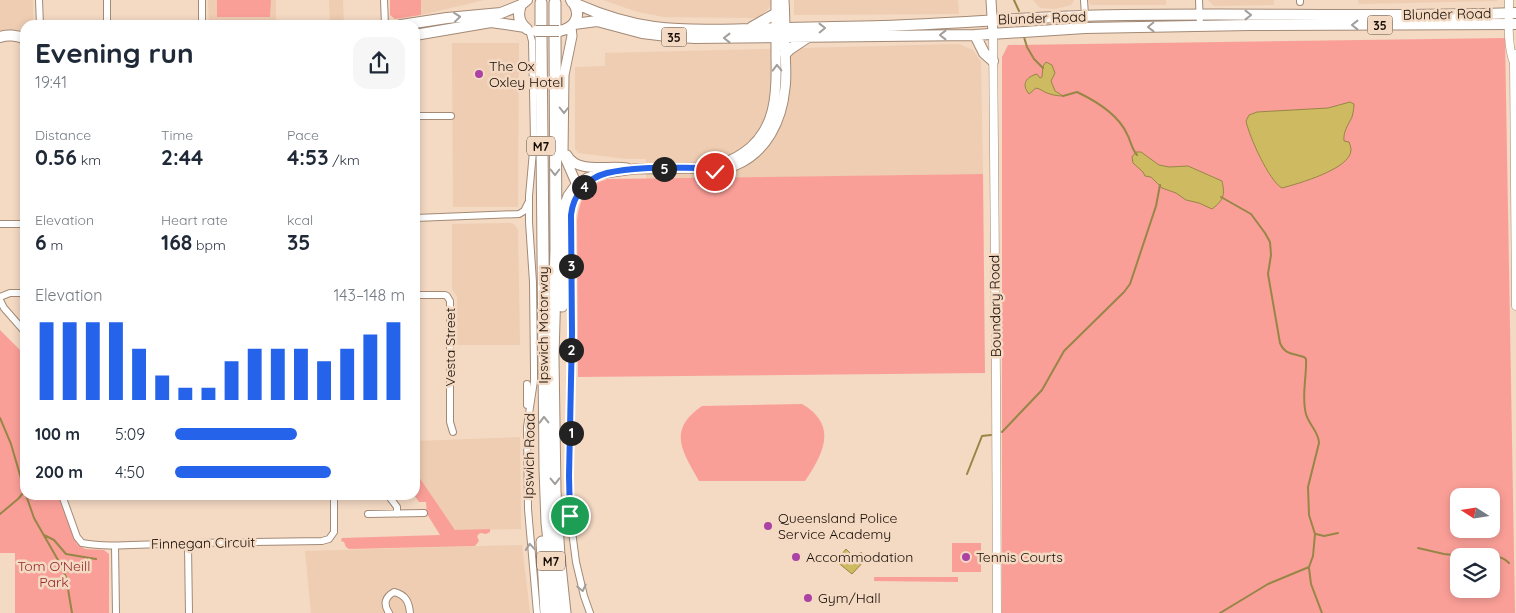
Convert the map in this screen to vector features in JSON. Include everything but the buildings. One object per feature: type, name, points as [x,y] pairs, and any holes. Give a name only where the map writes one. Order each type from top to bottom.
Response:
[{"type":"highway","name":"Ipswich Motorway","points":[[541,3],[534,30],[543,256],[544,469],[546,509],[557,613]]},
{"type":"highway","name":"Ipswich Motorway","points":[[554,3],[556,31],[554,432],[558,556],[566,613]]},
{"type":"highway","points":[[534,140],[536,232],[538,250],[543,256]]},
{"type":"highway","points":[[554,432],[558,417],[564,216],[568,198],[578,188]]},
{"type":"highway","points":[[546,509],[542,527],[546,613]]},
{"type":"main road","points":[[700,168],[706,172],[715,172],[735,166],[754,154],[769,138],[777,122],[784,100],[786,83],[785,54],[776,14],[776,0]]},
{"type":"main road","points":[[571,1],[577,12],[572,26],[572,36],[564,75],[564,157],[578,188],[593,175],[634,169],[700,168],[719,164],[742,154],[755,143],[766,128],[773,113],[776,98],[784,0]]},
{"type":"main road","name":"Boundary Road","points":[[991,0],[993,34]]},
{"type":"main road","name":"Blunder Road","points":[[571,1],[614,18],[654,27],[748,29],[809,37],[975,35],[1085,28],[1513,24]]},
{"type":"main road","points":[[420,22],[501,13],[524,2]]},
{"type":"main road","points":[[524,2],[519,16],[522,24],[534,30]]},
{"type":"main road","name":"Blunder Road","points":[[572,26],[597,21],[642,33],[682,38],[1085,16],[1375,16],[1513,13]]},
{"type":"main road","points":[[748,29],[776,14]]},
{"type":"main road","name":"35","points":[[420,34],[491,22],[534,30],[556,31],[572,26]]},
{"type":"main road","points":[[975,35],[984,54],[993,60]]},
{"type":"main road","points":[[785,54],[809,37]]},
{"type":"main road","points":[[0,39],[5,42],[20,40]]},
{"type":"main road","points":[[564,142],[569,158],[578,166],[614,166],[634,169]]},
{"type":"street","points":[[39,0],[40,20]]},
{"type":"street","points":[[107,0],[107,20]]},
{"type":"street","points":[[202,0],[202,20]]},
{"type":"street","points":[[384,0],[385,20]]},
{"type":"street","points":[[1084,0],[1085,16]]},
{"type":"street","points":[[1199,0],[1200,26]]},
{"type":"street","points":[[1509,0],[1513,13],[1511,53],[1515,58],[1516,306]]},
{"type":"street","name":"Ipswich Road","points":[[534,30],[532,41],[534,140],[529,196],[534,375],[527,432],[528,520],[537,613]]},
{"type":"street","name":"Boundary Road","points":[[993,34],[997,613]]},
{"type":"street","points":[[420,116],[451,116]]},
{"type":"street","points":[[578,188],[571,215],[570,516],[576,562],[590,613]]},
{"type":"street","points":[[420,218],[519,214],[523,212],[527,205],[529,196]]},
{"type":"street","points":[[0,224],[20,224]]},
{"type":"street","points":[[20,293],[10,293],[0,298],[4,308],[20,326]]},
{"type":"street","name":"Vesta Street","points":[[420,295],[445,295],[450,302],[450,422],[453,432]]},
{"type":"street","points":[[527,384],[527,432]]},
{"type":"street","name":"Finnegan Circuit","points":[[64,500],[77,537],[82,543],[114,546],[124,544],[178,544],[188,546],[196,543],[322,541],[329,539],[334,532],[334,500]]},
{"type":"street","points":[[392,500],[397,507],[397,514]]},
{"type":"street","points":[[368,514],[424,513]]},
{"type":"street","points":[[114,546],[116,613]]},
{"type":"street","points":[[188,546],[189,613]]},
{"type":"street","points":[[389,613],[385,606],[385,601],[394,592],[399,593],[407,600],[410,613]]},
{"type":"shaded area","points":[[0,0],[33,0],[33,20],[20,20],[20,30],[0,31]]},
{"type":"shaded area","points":[[208,0],[276,0],[276,20],[209,20]]},
{"type":"shaded area","points":[[329,0],[343,0],[344,20],[330,20]]},
{"type":"shaded area","points":[[421,0],[484,0],[421,15]]},
{"type":"shaded area","points":[[603,0],[772,0],[772,5],[759,18],[664,17],[638,12]]},
{"type":"shaded area","points":[[794,0],[958,0],[959,14],[794,15]]},
{"type":"shaded area","points":[[1033,0],[1074,0],[1071,5],[1055,9],[1040,8]]},
{"type":"shaded area","points":[[1088,0],[1166,0],[1166,5],[1091,5]]},
{"type":"shaded area","points":[[1208,0],[1274,0],[1274,5],[1214,6]]},
{"type":"shaded area","points":[[1358,0],[1497,0],[1497,1],[1359,4]]},
{"type":"shaded area","points":[[452,43],[519,43],[518,207],[453,207]]},
{"type":"shaded area","points":[[959,44],[973,50],[981,62],[983,174],[646,179],[646,159],[627,159],[578,153],[575,148],[575,67],[605,66],[605,53]]},
{"type":"shaded area","points":[[1046,62],[1052,65],[1055,73],[1051,81],[1055,91],[1063,96],[1057,96],[1036,88],[1029,94],[1025,87],[1026,81],[1030,77],[1037,74],[1040,78],[1042,77],[1043,66]]},
{"type":"shaded area","points":[[1350,102],[1354,104],[1352,117],[1344,138],[1344,141],[1349,142],[1351,147],[1349,157],[1322,175],[1282,188],[1277,184],[1260,158],[1251,137],[1246,121],[1249,115],[1257,112],[1328,108]]},
{"type":"shaded area","points":[[1136,152],[1141,152],[1159,165],[1169,167],[1188,166],[1222,181],[1223,194],[1221,200],[1212,209],[1186,200],[1176,193],[1162,188],[1151,177],[1145,176],[1133,163],[1132,157]]},
{"type":"shaded area","points":[[511,223],[518,230],[520,345],[457,345],[457,297],[452,289],[452,224]]},
{"type":"shaded area","points":[[520,437],[521,529],[455,530],[420,478],[420,441]]},
{"type":"shaded area","points":[[522,545],[530,613],[311,613],[305,551]]},
{"type":"shaded area","points":[[846,549],[855,558],[861,552],[867,558],[852,574],[836,561]]},
{"type":"green space","points":[[217,0],[271,0],[270,17],[217,17]]},
{"type":"green space","points":[[390,0],[421,0],[421,15],[395,19],[390,15]]},
{"type":"green space","points":[[1505,38],[1515,613],[1002,613],[1002,57],[1008,45]]},
{"type":"green space","points":[[983,174],[985,373],[578,377],[577,222],[579,207],[584,195],[599,182],[607,179]]},
{"type":"green space","name":"Tom O'Neill Park","points":[[0,330],[20,350],[20,500],[62,500],[77,544],[85,549],[104,550],[109,554],[109,613],[15,613],[15,553],[0,553]]},
{"type":"green space","points":[[802,404],[813,412],[824,430],[822,450],[805,481],[699,481],[683,450],[681,432],[691,415],[702,406]]},
{"type":"green space","points":[[420,478],[455,530],[490,529],[490,532],[486,534],[480,533],[477,536],[479,541],[475,546],[349,549],[341,541],[342,538],[440,535],[427,514],[426,502],[419,502],[418,500],[420,500]]},
{"type":"green space","name":"Tennis Courts","points":[[952,543],[981,543],[981,572],[952,572]]},
{"type":"green space","points":[[874,577],[958,577],[958,582],[874,581]]},
{"type":"waterway","points":[[1014,0],[1019,11]]},
{"type":"waterway","points":[[1024,37],[1034,59],[1043,68]]},
{"type":"waterway","points":[[1063,96],[1077,92],[1106,109],[1123,127],[1137,155]]},
{"type":"waterway","points":[[1002,432],[1042,390],[1064,351],[1130,284],[1156,206],[1160,185]]},
{"type":"waterway","points":[[1220,613],[1268,584],[1309,567],[1313,556],[1315,534],[1309,515],[1308,487],[1319,443],[1319,439],[1307,418],[1305,407],[1306,359],[1287,352],[1280,343],[1268,274],[1271,255],[1270,242],[1251,214],[1221,197]]},
{"type":"waterway","points":[[0,418],[11,444],[20,475]]},
{"type":"waterway","points":[[967,474],[982,436],[991,435]]},
{"type":"waterway","points":[[0,514],[20,497]]},
{"type":"waterway","points":[[28,500],[34,518],[66,577],[72,613]]},
{"type":"waterway","points":[[1316,534],[1324,536],[1338,533]]},
{"type":"waterway","points":[[44,535],[54,540],[66,554],[96,559]]},
{"type":"waterway","points":[[1418,548],[1450,555]]},
{"type":"waterway","points":[[1500,557],[1509,563]]},
{"type":"waterway","points":[[1309,568],[1311,584],[1322,613]]},
{"type":"place","name":"The Ox Oxley Hotel","points":[[479,74]]},
{"type":"place","name":"Queensland Police Service Academy","points":[[768,526]]},
{"type":"place","name":"Accommodation","points":[[796,557]]},
{"type":"place","name":"Tennis Courts","points":[[966,557]]},
{"type":"place","name":"Gym/Hall","points":[[808,598]]},
{"type":"route","points":[[570,516],[572,207],[579,192],[586,185],[607,173],[634,169],[700,168],[706,172],[715,172]]}]
